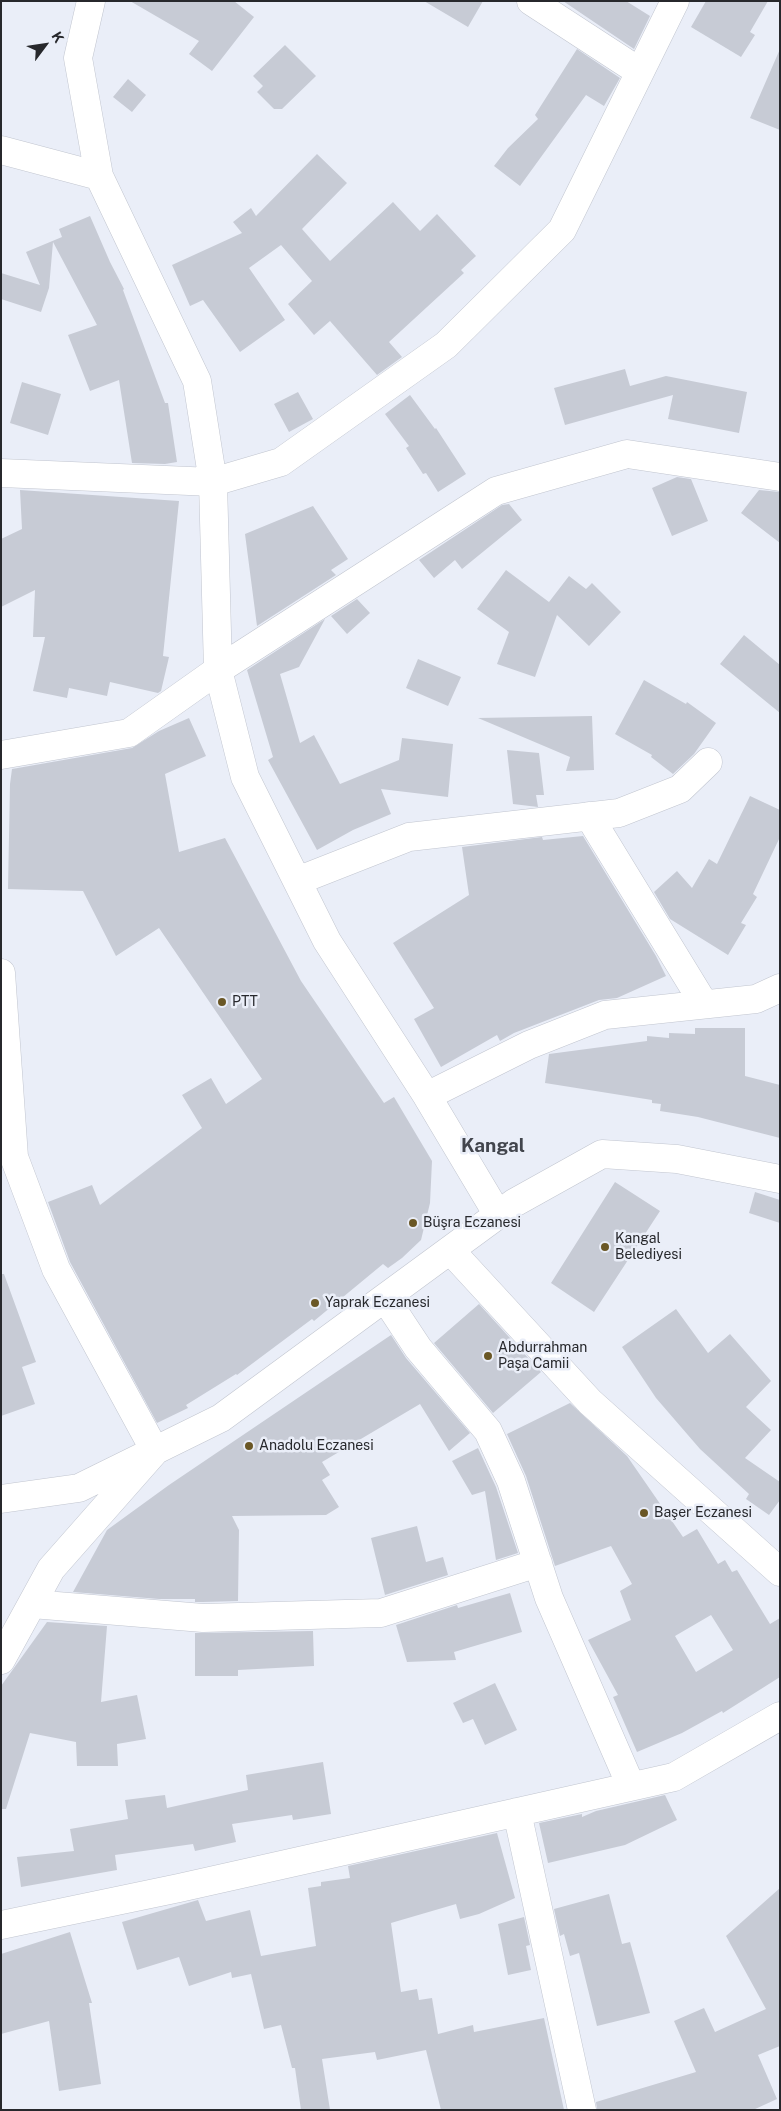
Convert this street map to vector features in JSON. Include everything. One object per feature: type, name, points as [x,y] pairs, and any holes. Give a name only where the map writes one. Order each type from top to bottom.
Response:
[{"type":"street","points":[[91,1],[78,58],[99,176],[197,381],[213,482],[218,670],[244,777],[327,941],[426,1096],[498,1215]]},
{"type":"street","points":[[531,1],[640,72]]},
{"type":"street","points":[[1,473],[213,482],[281,462],[446,345],[562,230],[675,1]]},
{"type":"street","points":[[1,150],[99,176]]},
{"type":"street","points":[[1,755],[129,732],[218,670],[496,491],[627,454],[780,477]]},
{"type":"street","points":[[297,881],[409,837],[619,812],[680,789],[708,762]]},
{"type":"street","points":[[589,816],[704,1004]]},
{"type":"street","points":[[1,973],[14,1157],[56,1269],[155,1451]]},
{"type":"street","points":[[426,1096],[529,1046],[605,1015],[756,999],[780,988]]},
{"type":"street","points":[[1,1500],[79,1488],[221,1418],[514,1203],[602,1154],[677,1159],[780,1179]]},
{"type":"street","points":[[450,1250],[590,1402],[780,1572]]},
{"type":"street","points":[[385,1298],[418,1348],[488,1431],[511,1481],[549,1598],[632,1786]]},
{"type":"street","points":[[1,1660],[51,1569],[155,1451]]},
{"type":"street","points":[[32,1604],[204,1618],[381,1613],[538,1563]]},
{"type":"street","points":[[1,1925],[179,1888],[674,1777],[780,1716]]},
{"type":"street","points":[[517,1812],[582,2110]]},
{"type":"building","points":[[130,1],[234,1],[254,17],[212,71],[189,54],[199,41]]},
{"type":"building","points":[[424,1],[483,1],[468,27]]},
{"type":"building","points":[[563,1],[626,1],[650,16],[634,49]]},
{"type":"building","points":[[706,1],[768,1],[750,32],[755,35],[741,57],[691,27]]},
{"type":"building","points":[[285,45],[316,76],[282,109],[274,109],[257,92],[263,86],[253,76]]},
{"type":"building","points":[[577,49],[620,78],[604,106],[586,95],[520,186],[494,166],[508,148],[538,119],[535,115]]},
{"type":"building","points":[[780,49],[780,130],[750,118]]},
{"type":"building","points":[[128,79],[146,95],[132,112],[113,97]]},
{"type":"building","points":[[317,154],[347,183],[302,229],[330,261],[393,202],[420,231],[437,214],[476,256],[461,270],[464,273],[389,342],[402,357],[377,375],[330,321],[314,335],[288,304],[312,281],[281,245],[249,268],[285,320],[240,352],[203,300],[190,306],[172,265],[242,233],[233,222],[251,208],[256,216]]},
{"type":"building","points":[[90,216],[124,289],[165,403],[168,403],[177,462],[165,464],[132,463],[119,380],[90,391],[68,335],[97,325],[53,242],[49,288],[41,312],[1,299],[1,273],[40,285],[26,252],[62,237],[59,229]]},
{"type":"building","points":[[625,369],[630,386],[666,376],[747,392],[739,433],[668,419],[673,395],[565,425],[554,388]]},
{"type":"building","points":[[22,382],[61,394],[48,435],[10,423]]},
{"type":"building","points":[[298,392],[313,419],[289,432],[274,404]]},
{"type":"building","points":[[410,395],[436,428],[466,474],[438,492],[426,473],[423,474],[406,448],[409,446],[385,414]]},
{"type":"building","points":[[677,477],[691,479],[708,521],[672,536],[652,488]]},
{"type":"building","points":[[20,490],[179,501],[163,656],[169,657],[161,691],[158,693],[110,682],[107,696],[69,688],[67,698],[33,691],[45,637],[33,637],[35,590],[1,607],[1,539],[22,529]]},
{"type":"building","points":[[759,490],[780,492],[780,543],[741,513]]},
{"type":"building","points":[[509,504],[522,520],[462,569],[455,560],[434,578],[419,560],[502,505]]},
{"type":"building","points":[[313,506],[348,559],[331,570],[336,575],[257,626],[245,534]]},
{"type":"building","points":[[506,570],[549,602],[569,576],[586,589],[592,583],[621,612],[589,646],[557,615],[535,677],[497,664],[509,632],[477,609]]},
{"type":"building","points":[[357,599],[370,613],[347,634],[331,616]]},
{"type":"building","points":[[325,619],[299,667],[280,674],[300,743],[314,735],[340,784],[399,760],[402,738],[453,744],[448,797],[381,789],[391,814],[353,830],[317,850],[268,760],[273,757],[247,670]]},
{"type":"building","points":[[744,635],[780,665],[780,713],[720,664]]},
{"type":"building","points":[[418,659],[461,677],[448,706],[406,688]]},
{"type":"building","points":[[644,680],[686,704],[687,702],[716,723],[694,754],[673,774],[651,757],[652,755],[615,734]]},
{"type":"building","points":[[592,716],[594,770],[566,771],[570,757],[478,718]]},
{"type":"building","points":[[189,718],[206,756],[165,774],[179,852],[225,838],[301,981],[384,1103],[394,1097],[432,1161],[430,1203],[421,1240],[402,1258],[388,1268],[383,1264],[314,1321],[312,1319],[237,1375],[186,1405],[188,1408],[157,1423],[70,1262],[48,1202],[92,1185],[100,1205],[202,1128],[182,1095],[211,1078],[226,1104],[262,1079],[159,928],[116,956],[83,891],[8,889],[10,784],[12,769],[132,748],[159,731]]},
{"type":"building","points":[[507,750],[539,753],[544,795],[536,795],[538,807],[513,804]]},
{"type":"building","points":[[750,796],[780,810],[780,837],[753,894],[757,897],[741,923],[746,925],[728,955],[670,919],[654,892],[677,871],[692,888],[709,859],[717,864]]},
{"type":"building","points":[[583,836],[656,956],[666,976],[617,998],[599,1000],[514,1033],[500,1041],[497,1035],[441,1067],[414,1019],[434,1008],[393,943],[469,895],[462,847],[542,837],[543,840]]},
{"type":"building","points":[[695,1028],[745,1028],[745,1076],[780,1085],[780,1138],[698,1117],[660,1111],[661,1104],[652,1103],[652,1100],[545,1083],[549,1054],[647,1041],[647,1036],[669,1038],[669,1033],[695,1034]]},
{"type":"building","name":"Kangal Belediyesi","points":[[615,1182],[660,1211],[594,1312],[551,1283]]},
{"type":"building","points":[[755,1192],[780,1200],[780,1223],[749,1213]]},
{"type":"building","points":[[1,1274],[4,1274],[36,1362],[22,1367],[35,1404],[1,1416]]},
{"type":"building","name":"Abdurrahman Paşa Camii","points":[[479,1304],[541,1372],[493,1413],[434,1343]]},
{"type":"building","points":[[676,1309],[708,1353],[730,1334],[771,1381],[746,1407],[771,1430],[745,1458],[780,1482],[780,1500],[769,1515],[746,1499],[749,1494],[700,1449],[656,1398],[622,1347]]},
{"type":"building","points":[[391,1335],[406,1358],[470,1433],[449,1451],[420,1404],[322,1462],[330,1475],[322,1480],[339,1507],[326,1515],[232,1516],[239,1530],[238,1601],[195,1602],[195,1599],[159,1599],[73,1592],[107,1530],[169,1485]]},
{"type":"building","points":[[570,1403],[627,1456],[683,1537],[697,1529],[718,1564],[725,1560],[732,1572],[737,1570],[770,1624],[780,1618],[780,1677],[723,1713],[722,1711],[682,1733],[637,1752],[613,1697],[618,1695],[588,1640],[631,1620],[620,1591],[632,1584],[611,1546],[555,1566],[526,1476],[507,1434]],"holes":[[[711,1615],[733,1650],[696,1672],[675,1636]]]},
{"type":"building","points":[[478,1448],[496,1487],[518,1553],[496,1560],[485,1491],[472,1495],[452,1461]]},
{"type":"building","points":[[417,1526],[426,1562],[443,1557],[448,1575],[385,1595],[371,1538]]},
{"type":"building","points":[[510,1593],[522,1632],[454,1652],[456,1660],[407,1662],[396,1625],[457,1605],[458,1608]]},
{"type":"building","points":[[47,1622],[107,1626],[101,1702],[137,1695],[146,1739],[117,1744],[118,1766],[77,1766],[76,1742],[30,1733],[6,1809],[1,1809],[1,1686]]},
{"type":"building","points":[[313,1631],[314,1666],[238,1670],[238,1676],[195,1676],[195,1633]]},
{"type":"building","points":[[495,1683],[517,1730],[485,1745],[473,1719],[463,1723],[453,1703]]},
{"type":"building","points":[[323,1762],[331,1814],[293,1820],[292,1815],[232,1824],[236,1842],[195,1851],[193,1844],[115,1855],[117,1870],[21,1887],[17,1857],[74,1851],[70,1829],[128,1819],[125,1800],[165,1795],[167,1808],[248,1790],[246,1775]]},
{"type":"building","points":[[665,1795],[677,1820],[625,1845],[548,1863],[539,1823],[582,1814],[582,1817],[596,1811]]},
{"type":"building","points":[[497,1833],[515,1898],[479,1914],[460,1919],[456,1904],[391,1923],[401,1992],[417,1989],[419,2000],[432,1998],[438,2034],[473,2025],[474,2032],[544,2018],[564,2110],[441,2110],[426,2050],[377,2060],[375,2052],[322,2059],[330,2110],[301,2110],[295,2068],[292,2068],[281,2025],[264,2029],[251,1974],[232,1978],[231,1972],[189,1986],[179,1957],[137,1970],[122,1922],[198,1900],[206,1921],[250,1910],[261,1956],[316,1946],[308,1888],[321,1886],[321,1882],[350,1878],[348,1866]]},
{"type":"building","points":[[780,1888],[780,2046],[758,2055],[777,2099],[753,2110],[597,2110],[596,2102],[696,2072],[674,2021],[704,2008],[715,2032],[766,2009],[726,1936]]},
{"type":"building","points":[[609,1894],[622,1944],[630,1942],[650,2013],[597,2026],[579,1953],[570,1956],[564,1934],[560,1936],[554,1909]]},
{"type":"building","points":[[524,1917],[530,1945],[526,1946],[531,1970],[508,1975],[498,1924]]},
{"type":"building","points":[[70,1932],[92,2003],[89,2003],[101,2084],[59,2091],[49,2021],[1,2034],[1,1954]]},
{"type":"place","name":"PTT","points":[[222,1002]]},
{"type":"place","name":"Büşra Eczanesi","points":[[413,1223]]},
{"type":"place","name":"Kangal Belediyesi","points":[[605,1247]]},
{"type":"place","name":"Yaprak Eczanesi","points":[[315,1303]]},
{"type":"place","name":"Abdurrahman Paşa Camii","points":[[488,1356]]},
{"type":"place","name":"Anadolu Eczanesi","points":[[249,1446]]},
{"type":"place","name":"Başer Eczanesi","points":[[644,1513]]},
{"type":"district","name":"Kangal","points":[[493,1146]]}]
